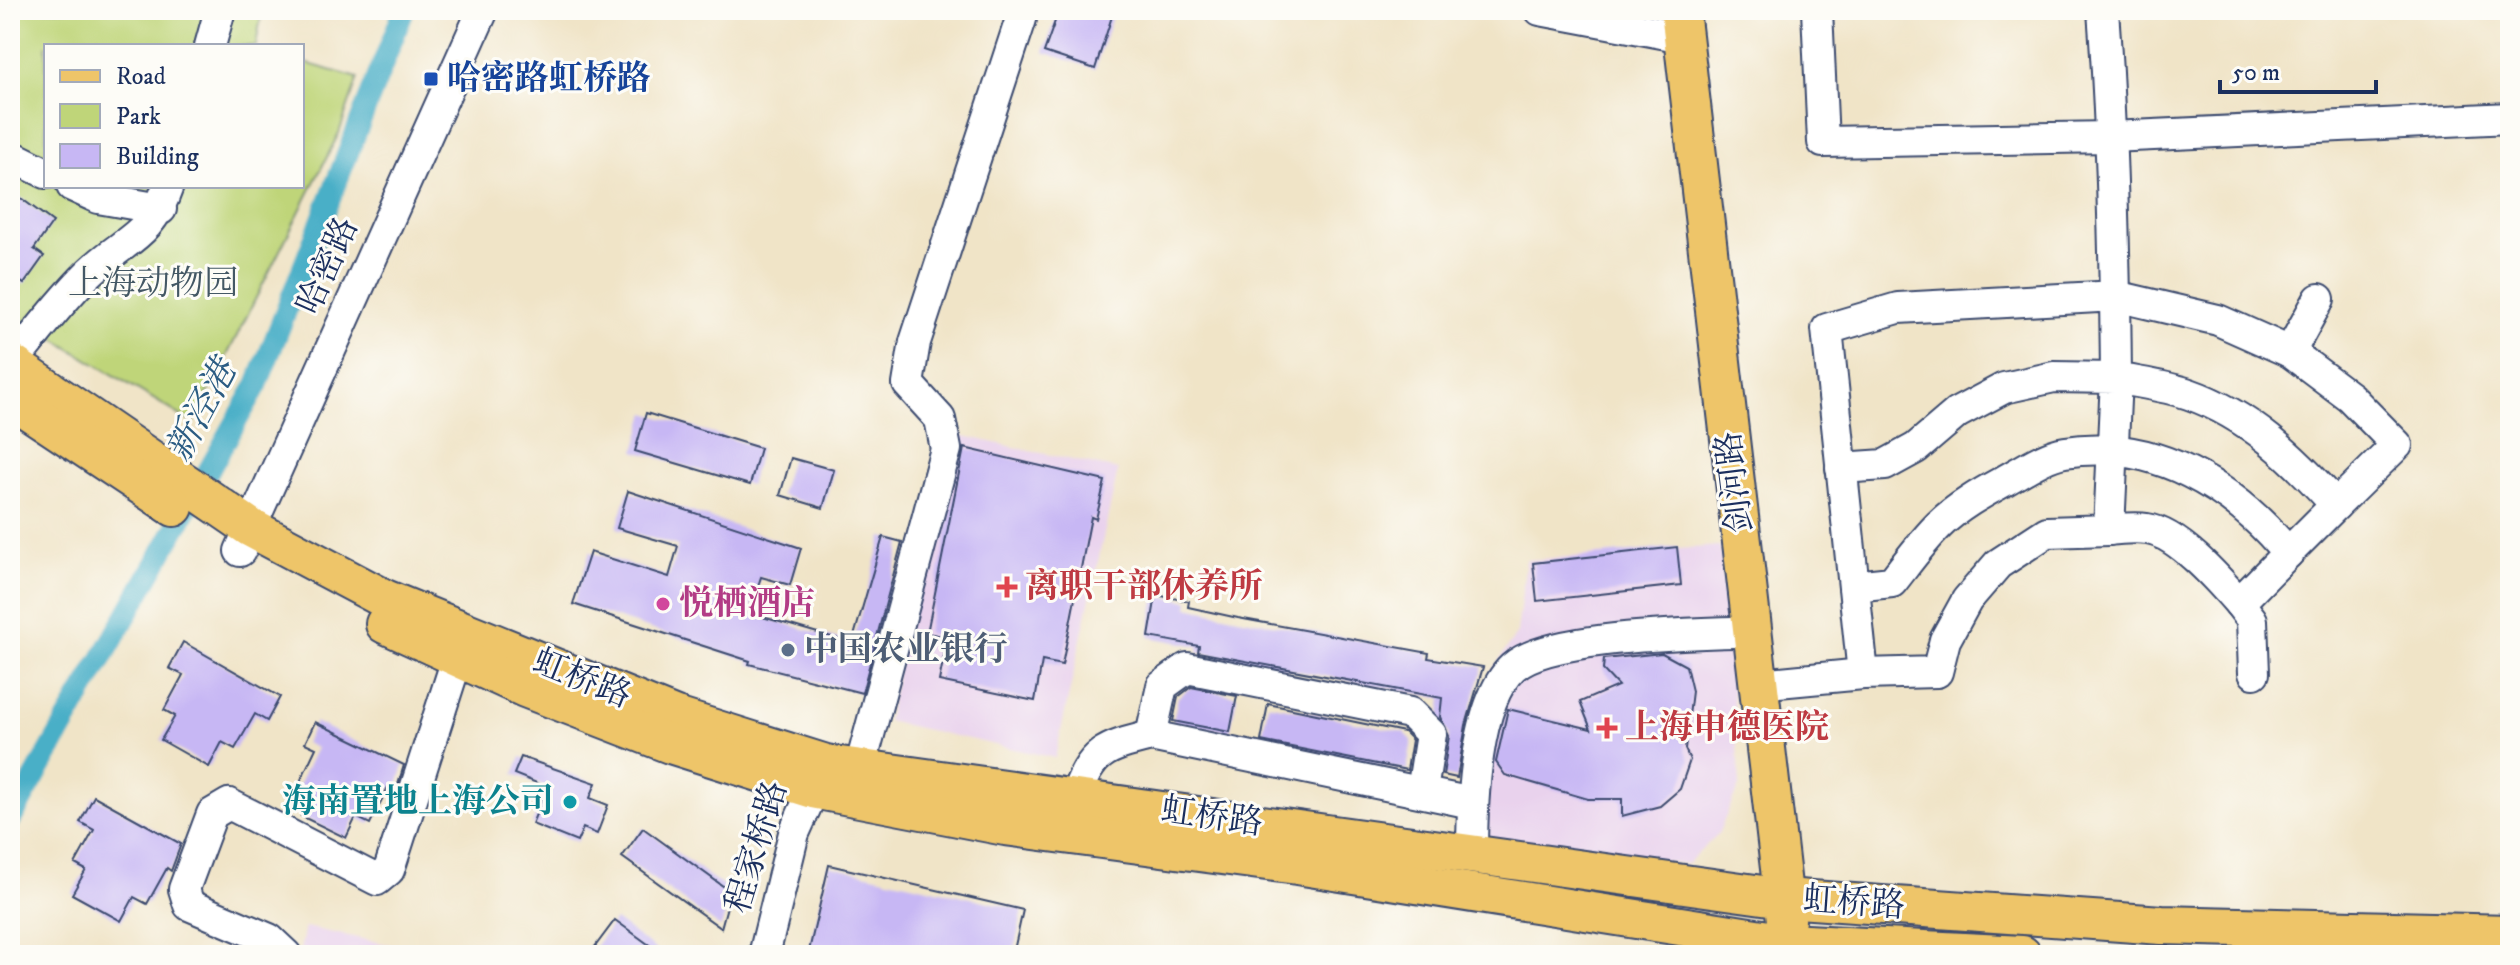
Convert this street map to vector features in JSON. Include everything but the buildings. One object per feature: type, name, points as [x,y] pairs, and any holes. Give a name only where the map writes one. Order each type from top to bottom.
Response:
[{"type":"main road","name":"剑河路","points":[[1681,24],[1784,898],[1787,949]]},
{"type":"main road","name":"虹桥路","points":[[10,364],[156,479],[246,540],[457,659],[670,744],[833,774],[1075,798],[1784,898],[2162,925],[2510,934]]},
{"type":"main road","name":"虹桥路","points":[[10,398],[156,479]]},
{"type":"main road","name":"虹桥路","points":[[246,540],[676,717],[833,774],[1005,826],[1297,865],[1787,949],[2022,955]]},
{"type":"street","points":[[211,44],[220,10]]},
{"type":"street","name":"哈密路","points":[[246,540],[483,10]]},
{"type":"street","points":[[1540,10],[1681,24]]},
{"type":"street","points":[[1817,10],[1823,142],[2111,137],[2510,118]]},
{"type":"street","points":[[2103,10],[2116,296],[2116,378],[2109,530]]},
{"type":"street","name":"程家桥路","points":[[764,955],[794,833],[833,774],[946,449],[940,419],[908,384],[915,342],[1021,19]]},
{"type":"street","points":[[10,155],[44,172]]},
{"type":"street","points":[[76,188],[98,198],[164,197]]},
{"type":"street","points":[[10,364],[87,275],[145,231],[164,197]]},
{"type":"street","points":[[1863,674],[1827,329],[1898,308],[2116,296],[2218,320],[2290,352],[2350,397],[2397,445],[2239,603]]},
{"type":"street","points":[[2290,352],[2319,299]]},
{"type":"street","points":[[1841,468],[1885,465],[1916,448],[1957,413],[2004,388],[2054,377],[2116,378],[2189,394],[2250,424],[2297,461],[2336,505]]},
{"type":"street","points":[[1854,586],[1892,582],[1939,524],[1978,495],[2063,452],[2113,451],[2155,457],[2194,474],[2235,499],[2288,553]]},
{"type":"street","points":[[1759,684],[1863,674],[1937,672],[1945,640],[1960,613],[1998,564],[2047,532],[2150,529],[2186,549],[2218,578],[2252,620],[2254,673]]},
{"type":"street","points":[[1472,854],[1472,803],[1492,696],[1514,666],[1551,650],[1606,641],[1753,631]]},
{"type":"street","points":[[286,955],[269,939],[189,905],[184,889],[212,814],[229,804],[377,880],[389,870],[457,659]]},
{"type":"street","points":[[1151,736],[1162,686],[1187,668],[1410,713],[1431,734],[1422,791]]},
{"type":"street","points":[[1075,798],[1087,764],[1119,744],[1151,736],[1472,803]]},
{"type":"shaded area","points":[[950,433],[1118,470],[1055,758],[887,721]]},
{"type":"shaded area","name":"上海申德医院","points":[[1720,546],[1740,784],[1718,834],[1687,864],[1465,837],[1490,673],[1517,633],[1526,560]]},
{"type":"shaded area","points":[[305,927],[439,955],[299,955]]},
{"type":"green space","name":"上海动物园","points":[[10,10],[262,10],[256,44],[44,44],[44,188],[304,188],[304,63],[358,78],[339,133],[193,423],[10,312]]},
{"type":"waterway","name":"新泾港","points":[[10,821],[257,385],[404,10]]},
{"type":"place","name":"哈密路虹桥路","points":[[431,79]]},
{"type":"place","name":"离职干部休养所","points":[[1007,587]]},
{"type":"place","name":"悦栖酒店","points":[[663,604]]},
{"type":"place","name":"中国农业银行","points":[[788,650]]},
{"type":"place","name":"上海申德医院","points":[[1607,728]]},
{"type":"place","name":"海南置地上海公司","points":[[570,802]]}]
